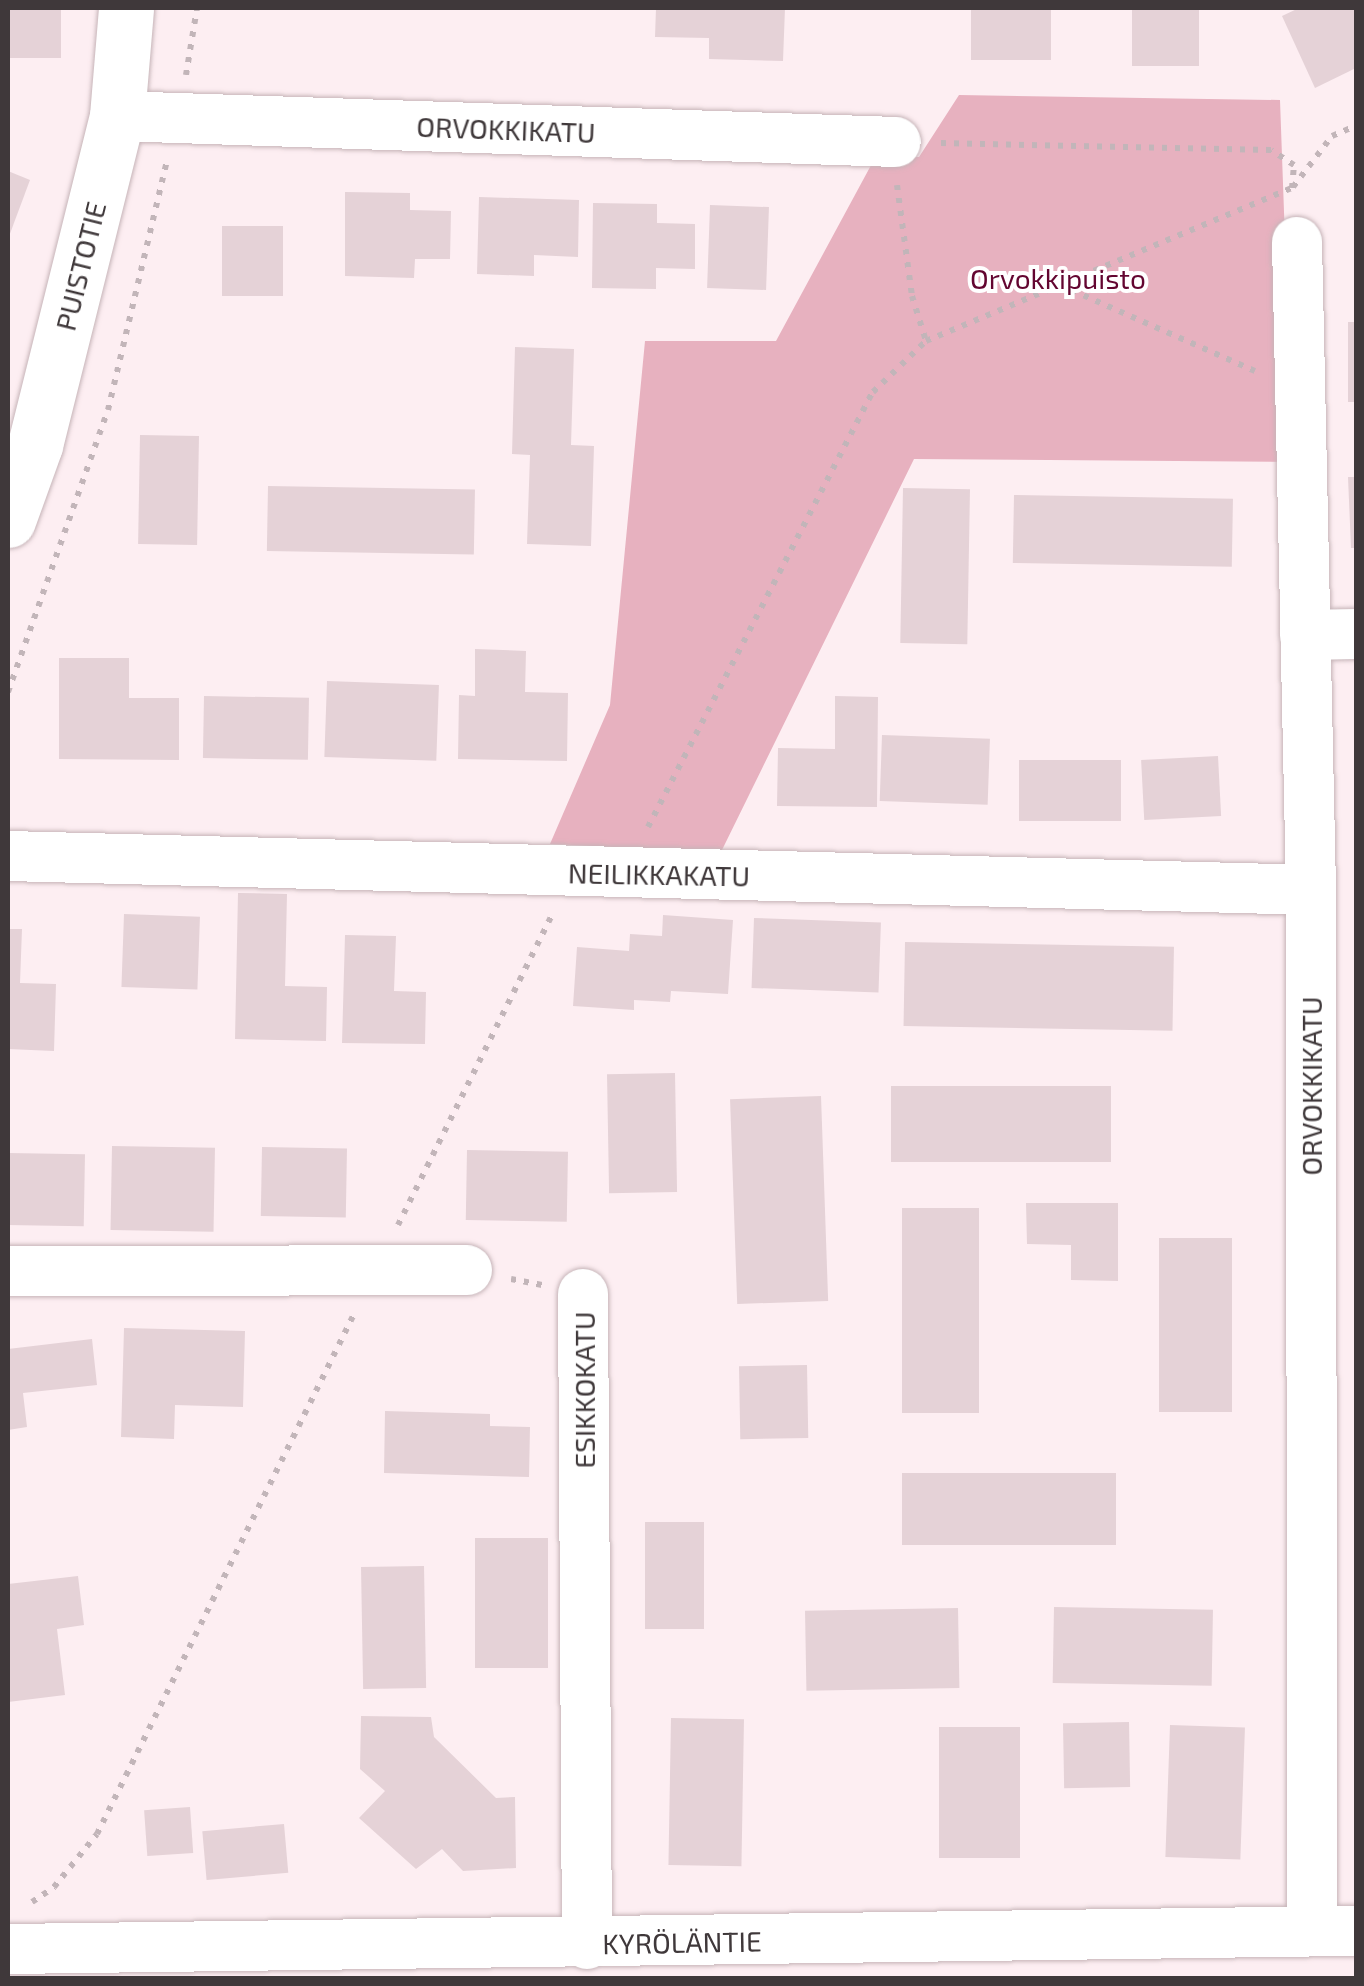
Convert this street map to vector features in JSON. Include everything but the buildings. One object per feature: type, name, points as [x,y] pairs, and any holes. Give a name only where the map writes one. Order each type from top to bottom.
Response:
[{"type":"street","name":"PUISTOTIE","points":[[8,520],[35,446],[117,116],[126,8]]},
{"type":"street","name":"ORVOKKIKATU","points":[[117,116],[896,142]]},
{"type":"street","name":"ORVOKKIKATU","points":[[1297,242],[1334,1930]]},
{"type":"street","points":[[1305,635],[1356,634]]},
{"type":"street","name":"NEILIKKAKATU","points":[[8,856],[1311,890]]},
{"type":"street","points":[[8,1271],[467,1270]]},
{"type":"street","name":"ESIKKOKATU","points":[[583,1294],[587,1944]]},
{"type":"street","name":"KYRÖLÄNTIE","points":[[17,1927],[587,1944],[1334,1930]]},
{"type":"path","points":[[8,692],[108,410],[178,117],[197,8]]},
{"type":"path","points":[[624,873],[873,392],[926,342],[1292,188],[1332,136],[1356,126]]},
{"type":"path","points":[[926,342],[912,296],[896,142],[1271,150],[1294,165],[1297,242]]},
{"type":"path","points":[[1059,284],[1299,391]]},
{"type":"path","points":[[17,1927],[97,1834],[574,872]]},
{"type":"path","name":"ESIKKOKATU","points":[[467,1270],[583,1294]]},
{"type":"green space","name":"Orvokkipuisto","points":[[959,95],[1280,100],[1293,462],[914,459],[721,852],[550,844],[610,705],[645,341],[776,341],[876,156],[919,157]]}]
